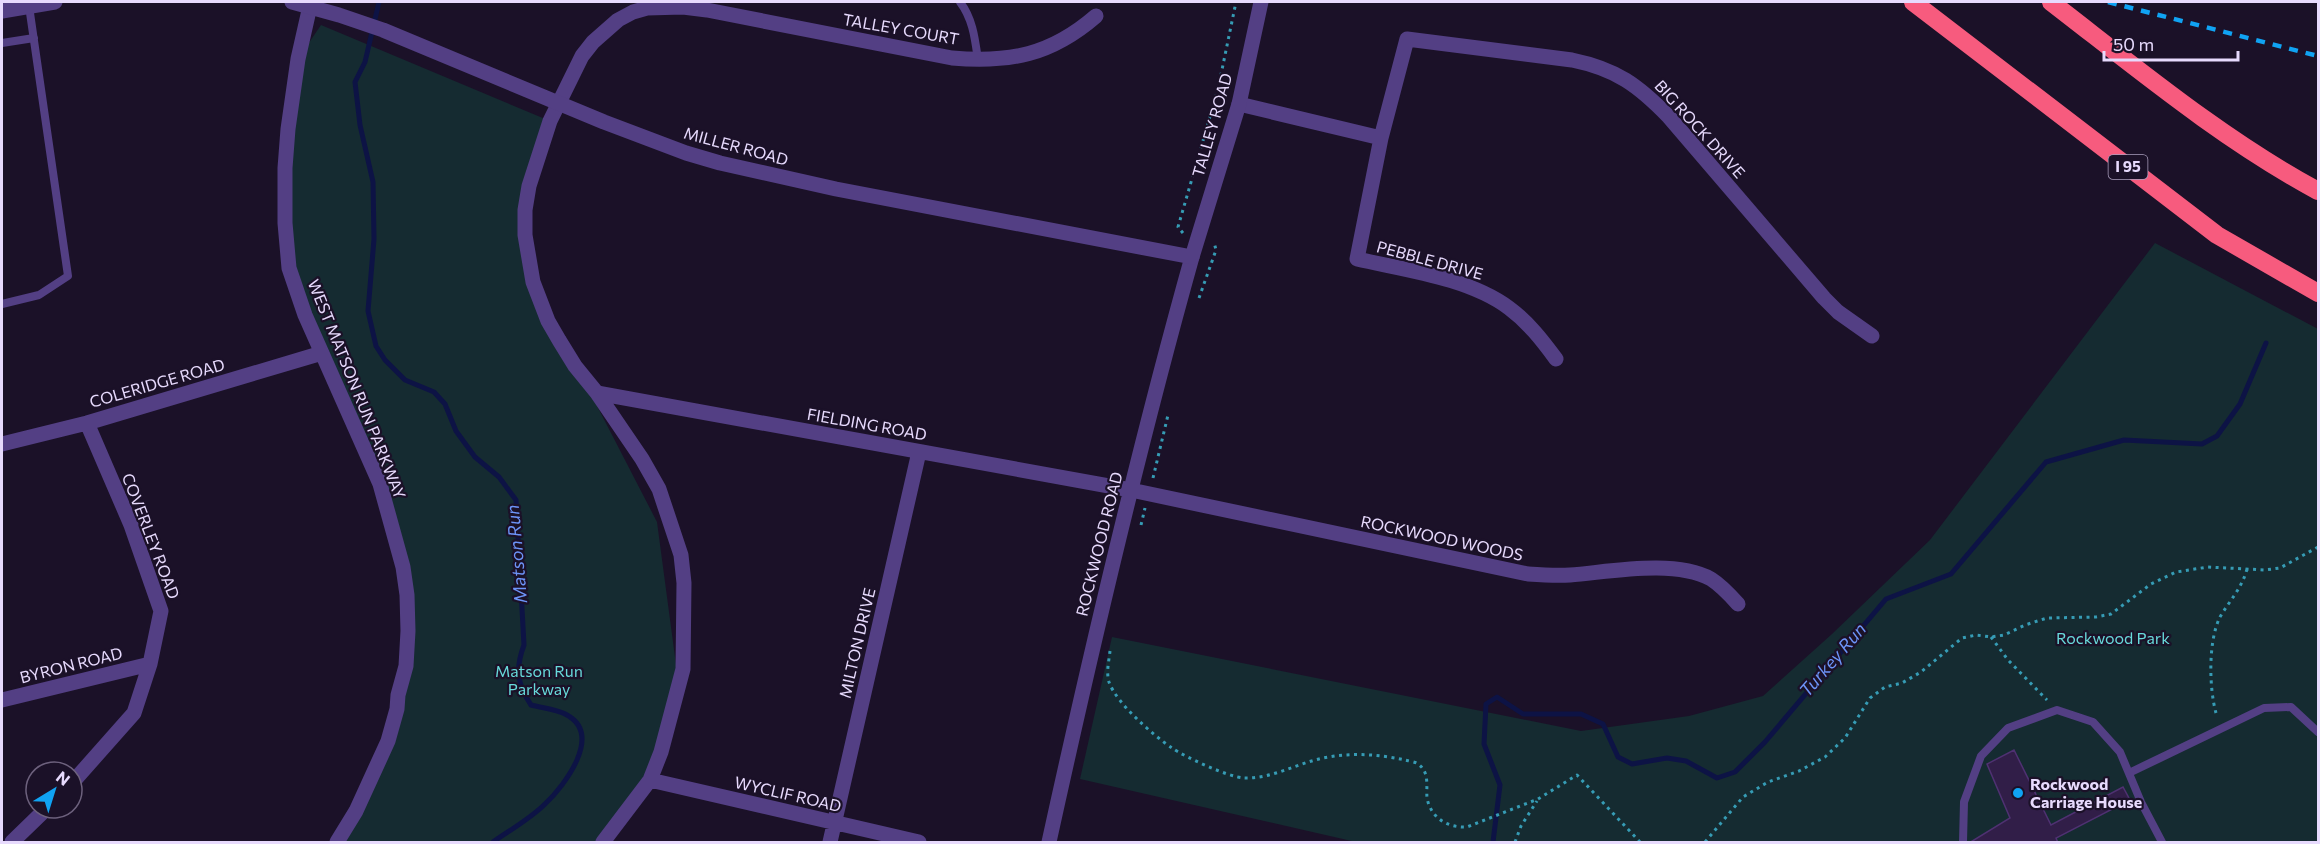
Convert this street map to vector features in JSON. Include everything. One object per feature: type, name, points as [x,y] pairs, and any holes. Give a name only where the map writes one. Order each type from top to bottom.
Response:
[{"type":"highway","name":"I 95","points":[[1913,2],[2217,235],[2319,293]]},
{"type":"highway","points":[[2051,2],[2232,139],[2277,168],[2319,191]]},
{"type":"street","points":[[2,11],[55,2]]},
{"type":"street","name":"MILLER ROAD","points":[[292,2],[383,30],[647,138],[720,163],[836,189],[1192,257]]},
{"type":"street","name":"TALLEY ROAD","points":[[1192,257],[1239,105],[1261,2]]},
{"type":"street","name":"WEST MATSON RUN PARKWAY","points":[[310,6],[298,59],[288,129],[285,223],[289,268],[305,315],[380,484],[403,567],[408,622],[406,666],[388,741],[357,811],[337,843]]},
{"type":"street","name":"TALLEY COURT","points":[[603,843],[650,780],[664,743],[683,669],[685,614],[681,555],[659,489],[642,459],[597,393],[575,366],[548,321],[533,282],[528,259],[525,210],[529,186],[550,121],[582,56],[604,30],[633,12],[664,6],[707,10],[952,58],[978,60],[1017,57],[1036,52],[1069,37],[1096,16]]},
{"type":"street","name":"BIG ROCK DRIVE","points":[[1382,138],[1407,39],[1596,65],[1618,74],[1652,99],[1824,298],[1872,336]]},
{"type":"street","points":[[1239,105],[1382,138]]},
{"type":"street","name":"PEBBLE DRIVE","points":[[1382,138],[1357,258],[1461,284],[1487,295],[1525,322],[1556,358]]},
{"type":"street","name":"ROCKWOOD ROAD","points":[[1049,843],[1086,674],[1158,378],[1192,257]]},
{"type":"street","name":"COLERIDGE ROAD","points":[[2,444],[87,423],[322,353]]},
{"type":"street","name":"FIELDING ROAD","points":[[597,393],[1131,490]]},
{"type":"street","name":"COVERLEY ROAD","points":[[84,769],[134,712],[150,664],[161,611],[131,525],[87,423]]},
{"type":"street","name":"MILTON DRIVE","points":[[830,843],[919,452]]},
{"type":"street","name":"ROCKWOOD WOODS","points":[[1131,490],[1528,574],[1558,576],[1606,570],[1682,570],[1711,579],[1726,590],[1738,604]]},
{"type":"street","name":"BYRON ROAD","points":[[2,700],[150,664]]},
{"type":"street","name":"WYCLIF ROAD","points":[[650,780],[919,843]]},
{"type":"street","points":[[12,843],[34,820]]},
{"type":"lane","points":[[960,2],[970,17],[978,60]]},
{"type":"lane","points":[[2,304],[39,295],[68,276],[29,6]]},
{"type":"lane","points":[[2,43],[34,38]]},
{"type":"lane","points":[[2129,773],[2264,708],[2291,707],[2319,732]]},
{"type":"lane","points":[[1963,842],[1964,802],[1981,756],[2008,728],[2057,710],[2093,722],[2120,752],[2162,843]]},
{"type":"path","points":[[1705,843],[1743,797],[1768,782],[1799,771],[1825,757],[1845,738],[1870,698],[1885,687],[1902,683],[1921,672],[1962,638],[1976,635],[1991,637],[2004,635],[2047,618],[2096,617],[2111,614],[2151,584],[2176,572],[2208,567],[2280,568],[2319,547]]},
{"type":"path","points":[[2216,713],[2213,700],[2211,652],[2219,619],[2244,583],[2247,569]]},
{"type":"path","points":[[1991,637],[2008,660],[2057,710]]},
{"type":"path","points":[[1110,684],[1122,702],[1172,748],[1206,765],[1242,778],[1261,776],[1318,759],[1341,755],[1366,755],[1406,760],[1419,764],[1424,772],[1428,785],[1427,799],[1441,822],[1455,828],[1467,828],[1538,799],[1576,775],[1640,843]]},
{"type":"path","points":[[1515,843],[1521,826],[1538,799]]},
{"type":"green space","name":"Matson Run Parkway","points":[[321,25],[550,121],[529,186],[533,282],[657,522],[679,687],[650,780],[599,842],[337,842],[376,768],[408,631],[380,484],[289,268],[285,168],[298,59]]},
{"type":"green space","name":"Rockwood Park","points":[[2155,243],[2318,329],[2318,842],[1356,842],[1080,779],[1112,637],[1581,731],[1689,716],[1763,696],[1930,540]]},
{"type":"building","name":"Rockwood Carriage House","points":[[2014,750],[2051,825],[2123,787],[2130,800],[2056,838],[2058,843],[1969,843],[2010,818],[1987,764]]},
{"type":"waterway","name":"Matson Run","points":[[379,2],[365,62],[355,82],[360,125],[373,182],[374,239],[368,311],[376,346],[385,360],[405,380],[434,392],[445,404],[456,431],[475,457],[499,477],[516,500],[524,645],[519,662],[520,683],[531,705],[567,715],[577,724],[582,735],[577,760],[553,796],[533,815],[493,842]]},
{"type":"waterway","name":"Turkey Run","points":[[1493,842],[1500,785],[1484,744],[1486,704],[1497,697],[1523,714],[1581,714],[1603,724],[1618,757],[1632,764],[1667,758],[1686,761],[1717,778],[1735,772],[1765,742],[1886,599],[1951,574],[2046,462],[2124,440],[2202,444],[2217,436],[2240,404],[2266,343]]},
{"type":"railway","points":[[2108,2],[2318,56]]},
{"type":"place","name":"Rockwood Carriage House","points":[[2018,793]]}]
